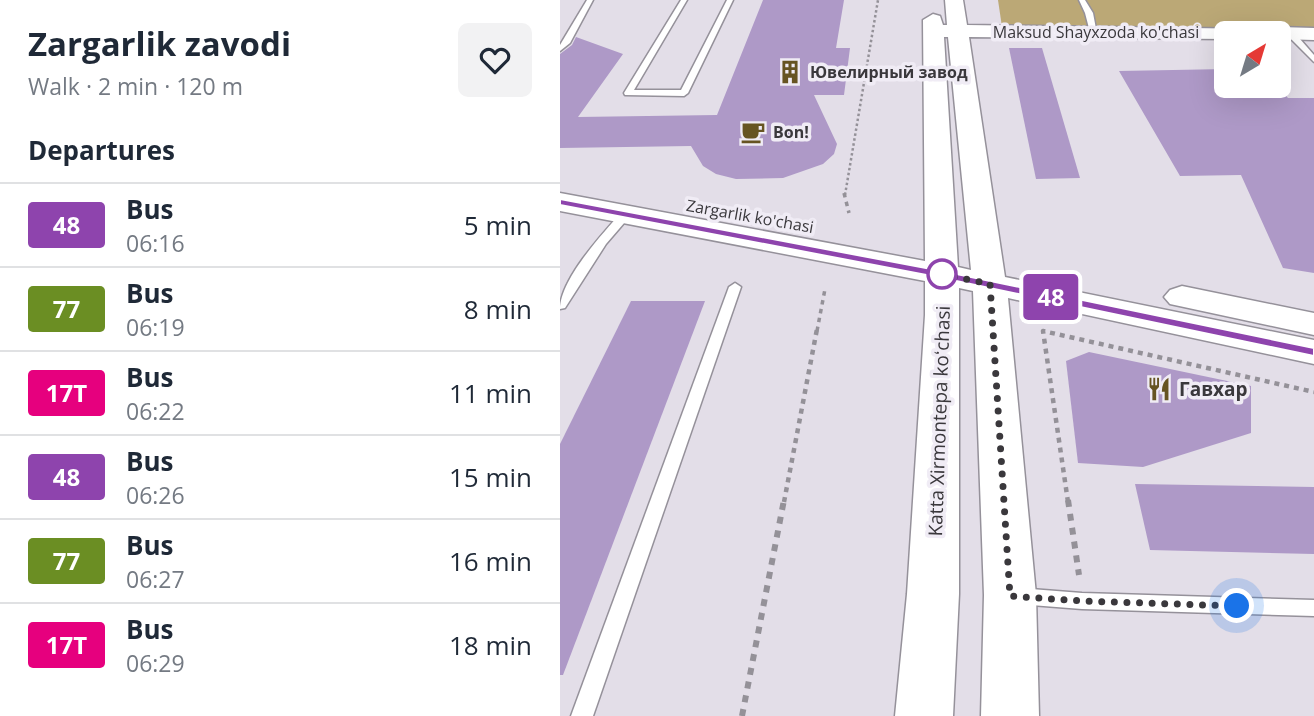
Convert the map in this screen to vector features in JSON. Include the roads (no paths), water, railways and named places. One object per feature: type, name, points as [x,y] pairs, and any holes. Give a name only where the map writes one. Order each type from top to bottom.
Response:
[{"type":"main road","name":"Katta Xirmontepa koʻchasi","points":[[933,0],[945,31],[965,266],[1010,596],[1010,716]]},
{"type":"main road","name":"Katta Xirmontepa koʻchasi","points":[[924,716],[934,567],[943,325],[965,266],[945,31],[954,0]]},
{"type":"main road","name":"Maksud Shayxzoda ko'chasi","points":[[945,31],[1214,33]]},
{"type":"main road","points":[[1292,33],[1314,34]]},
{"type":"main road","name":"Zargarlik ko'chasi","points":[[560,181],[965,266],[1314,352]]},
{"type":"main road","name":"Zargarlik ko'chasi","points":[[560,202],[625,215],[965,266],[1314,324]]},
{"type":"lane","points":[[560,49],[590,0]]},
{"type":"lane","points":[[684,0],[628,93],[684,93],[730,0]]},
{"type":"lane","points":[[1082,0],[1094,32]]},
{"type":"lane","points":[[1292,40],[1314,60]]},
{"type":"lane","points":[[560,305],[601,242],[625,215]]},
{"type":"lane","points":[[582,716],[735,287]]},
{"type":"lane","points":[[1010,596],[1082,601],[1314,608]]},
{"type":"place","name":"Ювелирный завод","points":[[790,72]]},
{"type":"place","name":"Bon!","points":[[753,132]]},
{"type":"place","name":"Гавхар","points":[[1159,389]]}]
